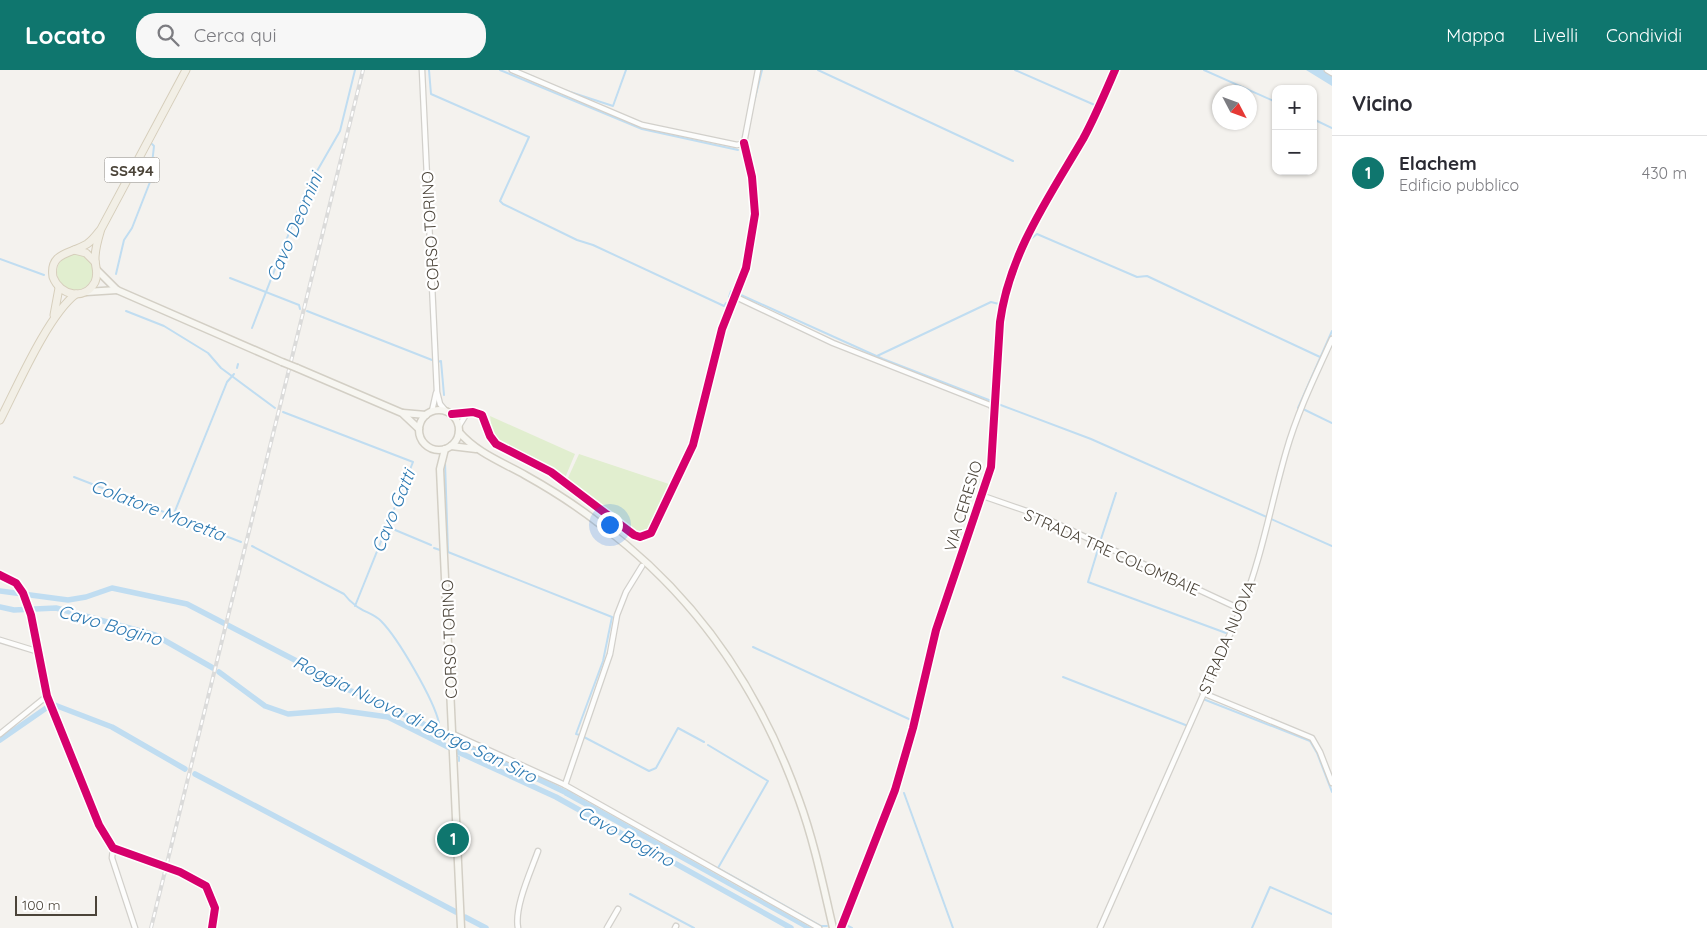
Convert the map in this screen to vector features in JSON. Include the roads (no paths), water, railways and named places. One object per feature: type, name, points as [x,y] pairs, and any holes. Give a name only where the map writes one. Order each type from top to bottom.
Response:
[{"type":"main road","name":"SS494","points":[[95,262],[95,248],[101,229],[186,70]]},
{"type":"main road","name":"SS494","points":[[74,250],[88,243],[101,229]]},
{"type":"main road","points":[[84,292],[94,283],[97,270],[95,262],[86,253],[74,250],[61,254],[54,265],[53,277],[59,288],[67,293],[76,294],[117,290]]},
{"type":"main road","points":[[97,270],[117,290],[402,413],[419,429],[422,440],[430,448],[479,450]]},
{"type":"main road","points":[[53,320],[59,288]]},
{"type":"main road","points":[[0,420],[53,320],[64,304],[76,294]]},
{"type":"main road","points":[[402,413],[448,412],[459,429],[479,450],[556,493],[614,534],[664,580],[716,639],[756,702],[782,754],[800,802],[833,928]]},
{"type":"main road","points":[[419,429],[429,413]]},
{"type":"main road","points":[[448,448],[459,429]]},
{"type":"main road","name":"CORSO TORINO","points":[[430,448],[437,458],[440,469],[461,928]]},
{"type":"main road","name":"CORSO TORINO","points":[[440,469],[448,448]]},
{"type":"street","name":"CORSO TORINO","points":[[422,70],[437,392],[440,404],[448,412]]},
{"type":"street","points":[[512,70],[642,125],[729,144],[744,144]]},
{"type":"street","points":[[448,412],[473,412],[482,415],[490,436],[500,447],[551,472],[628,531],[640,537],[654,530],[693,445],[722,330],[736,297],[750,251],[755,214],[752,177],[744,144],[758,70]]},
{"type":"street","name":"VIA CERESIO","points":[[841,928],[895,790],[913,728],[936,630],[983,496],[991,467],[996,411],[1000,322],[1003,300],[1009,280],[1030,231],[1086,132],[1115,70]]},
{"type":"street","points":[[1327,70],[1332,73]]},
{"type":"street","points":[[736,297],[834,343],[990,406],[996,411]]},
{"type":"street","name":"STRADA NUOVA","points":[[1100,928],[1240,609],[1257,566],[1286,451],[1299,412],[1332,339]]},
{"type":"street","name":"CORSO TORINO","points":[[429,413],[437,392]]},
{"type":"street","points":[[459,429],[467,413]]},
{"type":"street","name":"STRADA TRE COLOMBAIE","points":[[983,496],[1038,515],[1240,609]]},
{"type":"street","points":[[565,786],[610,654],[617,615],[626,592],[642,566]]},
{"type":"street","points":[[0,575],[16,583],[26,600],[47,699],[99,825],[113,848],[112,858],[135,928]]},
{"type":"street","points":[[0,640],[38,652]]},
{"type":"street","points":[[1203,693],[1312,738],[1332,782]]},
{"type":"street","points":[[0,734],[47,699]]},
{"type":"street","points":[[453,738],[565,786],[819,928]]},
{"type":"street","points":[[113,848],[180,872],[206,886],[215,908],[212,928]]},
{"type":"street","points":[[518,928],[517,918],[538,851]]},
{"type":"street","points":[[607,928],[618,909]]},
{"type":"water","points":[[1306,70],[1323,70],[1332,75],[1332,86]]},
{"type":"water","points":[[567,790],[812,928],[804,928],[564,795]]},
{"type":"waterway","name":"Cavo Deomini","points":[[252,328],[305,192],[340,131],[355,70]]},
{"type":"waterway","points":[[429,70],[431,94],[529,137],[500,201],[503,204],[577,240],[593,245],[724,306],[726,303]]},
{"type":"waterway","points":[[500,70],[642,129],[738,150]]},
{"type":"waterway","name":"Cavo Deomini","points":[[564,90],[613,106],[626,70]]},
{"type":"waterway","points":[[754,102],[762,70]]},
{"type":"waterway","points":[[818,70],[1013,161]]},
{"type":"waterway","points":[[1015,70],[1097,106]]},
{"type":"waterway","name":"Cavo Deomini","points":[[1204,70],[1272,100]]},
{"type":"waterway","name":"Cavo Deomini","points":[[524,73],[534,77]]},
{"type":"waterway","name":"Cavo Deomini","points":[[1317,121],[1332,128]]},
{"type":"waterway","name":"Cavo Gatti","points":[[116,274],[124,240],[132,228],[150,182],[154,146],[152,144]]},
{"type":"waterway","points":[[1027,242],[1037,234],[1137,277],[1147,276],[1320,357]]},
{"type":"waterway","points":[[0,259],[44,275]]},
{"type":"waterway","name":"Cavo Deomini","points":[[230,278],[299,305],[300,309]]},
{"type":"waterway","points":[[729,297],[731,291],[734,292]]},
{"type":"waterway","points":[[741,295],[883,359],[994,402]]},
{"type":"waterway","points":[[877,356],[991,302],[999,304]]},
{"type":"waterway","points":[[998,322],[1000,302]]},
{"type":"waterway","name":"Cavo Gatti","points":[[126,311],[164,326],[208,353],[221,368],[275,408]]},
{"type":"waterway","points":[[307,311],[432,360]]},
{"type":"waterway","points":[[1298,408],[1332,331]]},
{"type":"waterway","points":[[437,362],[441,361],[444,395]]},
{"type":"waterway","name":"Cavo Deomini","points":[[237,368],[238,364]]},
{"type":"waterway","name":"Cavo Deomini","points":[[175,511],[227,382],[234,374]]},
{"type":"waterway","points":[[998,404],[1091,439],[1332,546]]},
{"type":"waterway","points":[[1303,409],[1332,423]]},
{"type":"waterway","name":"Cavo Gatti","points":[[283,412],[413,462],[355,606]]},
{"type":"waterway","points":[[445,462],[448,552],[612,617],[603,661],[576,734],[580,735]]},
{"type":"waterway","name":"Colatore Moretta","points":[[74,477],[241,542]]},
{"type":"waterway","points":[[1100,542],[1116,493]]},
{"type":"waterway","points":[[388,527],[431,545]]},
{"type":"waterway","points":[[252,546],[344,594],[358,607],[381,621],[397,641],[414,670],[430,700],[439,723]]},
{"type":"waterway","points":[[1099,546],[1088,582],[1226,633]]},
{"type":"waterway","points":[[434,548],[440,550]]},
{"type":"waterway","name":"Roggia Nuova di Borgo San Siro","points":[[0,591],[68,600],[86,597],[112,588],[187,604],[314,670],[340,687],[363,695],[571,795]]},
{"type":"waterway","name":"Cavo Bogino","points":[[0,607],[14,610],[56,608],[155,635],[213,668]]},
{"type":"waterway","points":[[753,647],[911,720],[895,780]]},
{"type":"waterway","name":"Cavo Bogino","points":[[219,672],[265,706],[288,714],[338,710],[388,717],[450,748]]},
{"type":"waterway","points":[[1063,677],[1188,726]]},
{"type":"waterway","points":[[1203,699],[1310,741],[1317,753],[1332,792]]},
{"type":"waterway","points":[[0,740],[52,704],[112,727],[185,769]]},
{"type":"waterway","name":"Roggia Nuova di Borgo San Siro","points":[[436,728],[449,733]]},
{"type":"waterway","points":[[582,736],[649,771],[656,768],[678,728],[704,742]]},
{"type":"waterway","points":[[708,745],[768,781],[718,868],[821,926],[827,926]]},
{"type":"waterway","name":"Cavo Bogino","points":[[456,751],[556,797],[791,928]]},
{"type":"waterway","points":[[456,755],[459,757],[459,761]]},
{"type":"waterway","points":[[195,774],[456,912]]},
{"type":"waterway","points":[[904,793],[953,928]]},
{"type":"waterway","points":[[1252,928],[1270,887],[1332,914]]},
{"type":"waterway","points":[[630,894],[694,928]]},
{"type":"waterway","points":[[465,917],[486,928]]},
{"type":"waterway","points":[[844,924],[852,928]]},
{"type":"railway","points":[[151,928],[363,70]]},
{"type":"place","name":"Elachem","points":[[453,839]]}]
